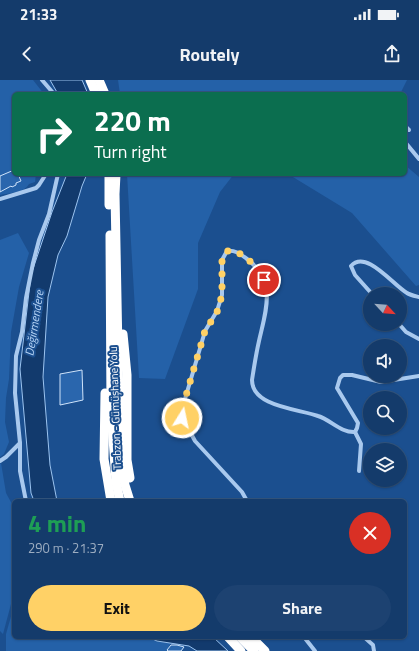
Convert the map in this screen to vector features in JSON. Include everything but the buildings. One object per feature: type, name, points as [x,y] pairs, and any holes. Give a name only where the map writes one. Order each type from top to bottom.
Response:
[{"type":"highway","points":[[90,80],[95,92]]},
{"type":"highway","points":[[99,80],[104,92]]},
{"type":"highway","name":"Trabzon - Gümüşhane Yolu","points":[[109,176],[111,409],[116,482],[120,499]]},
{"type":"highway","name":"Trabzon - Gümüşhane Yolu","points":[[116,176],[120,458],[129,499]]},
{"type":"highway","name":"Trabzon - Gümüşhane Yolu","points":[[117,290],[127,375],[127,460],[135,499]]},
{"type":"highway","name":"Trabzon - Gümüşhane Yolu","points":[[110,312],[105,359],[104,451],[111,499]]},
{"type":"highway","points":[[223,639],[234,651]]},
{"type":"highway","points":[[230,639],[241,651]]},
{"type":"highway","points":[[242,639],[254,651]]},
{"type":"highway","points":[[253,639],[265,651]]},
{"type":"street","points":[[42,80],[52,92]]},
{"type":"street","points":[[407,144],[419,159]]},
{"type":"street","points":[[0,198],[36,188],[45,176]]},
{"type":"street","points":[[26,499],[20,471],[20,443],[15,393],[16,356],[22,332],[26,298],[33,263],[39,240],[49,214],[58,176]]},
{"type":"street","points":[[246,499],[242,492],[195,441],[182,418],[185,399],[205,331],[217,312],[222,295],[222,260],[227,251],[234,250],[253,263],[264,280],[267,290],[267,308],[252,380],[252,387],[256,394],[277,405],[320,416],[350,432],[355,432]]},
{"type":"street","points":[[366,287],[355,275],[350,266],[354,262],[362,260],[381,271],[401,287]]},
{"type":"street","points":[[407,292],[419,297]]},
{"type":"street","points":[[405,331],[419,339]]},
{"type":"street","points":[[360,471],[361,444],[355,432],[358,423],[338,388],[340,378],[343,375],[352,375],[381,382],[419,376]]},
{"type":"street","points":[[0,461],[20,443]]},
{"type":"street","points":[[306,639],[315,651]]},
{"type":"street","points":[[366,639],[373,645],[374,651]]},
{"type":"shaded area","points":[[0,80],[33,80],[42,92],[12,92],[12,176],[36,176],[35,182],[29,184],[20,191],[0,195]]},
{"type":"shaded area","points":[[118,80],[407,80],[401,92],[120,92]]},
{"type":"shaded area","points":[[407,167],[419,177],[419,285],[416,286],[352,213],[291,176],[407,176]]},
{"type":"shaded area","points":[[127,176],[232,176],[220,192],[198,243],[198,289],[165,379],[139,378]]},
{"type":"shaded area","points":[[18,233],[29,253],[19,287],[11,332],[5,422],[9,442],[4,454],[0,457],[0,240]]},
{"type":"shaded area","points":[[1,463],[6,493],[12,504],[11,604],[3,634],[0,631]]},
{"type":"shaded area","points":[[12,613],[12,639],[152,639],[171,643],[167,651],[6,651],[6,634]]},
{"type":"water","points":[[50,80],[82,80],[87,92],[57,92]]},
{"type":"water","name":"Değirmendere","points":[[66,176],[86,176],[67,236],[58,255],[48,297],[43,377],[50,465],[57,499],[33,499],[31,493],[20,369],[31,275],[52,212]]},
{"type":"water","points":[[152,639],[215,639],[228,651],[197,651],[189,646]]},
{"type":"route","points":[[182,418],[185,399],[205,331],[217,312],[222,295],[222,260],[225,253],[227,251],[234,250],[243,256],[253,263],[264,280]]}]
